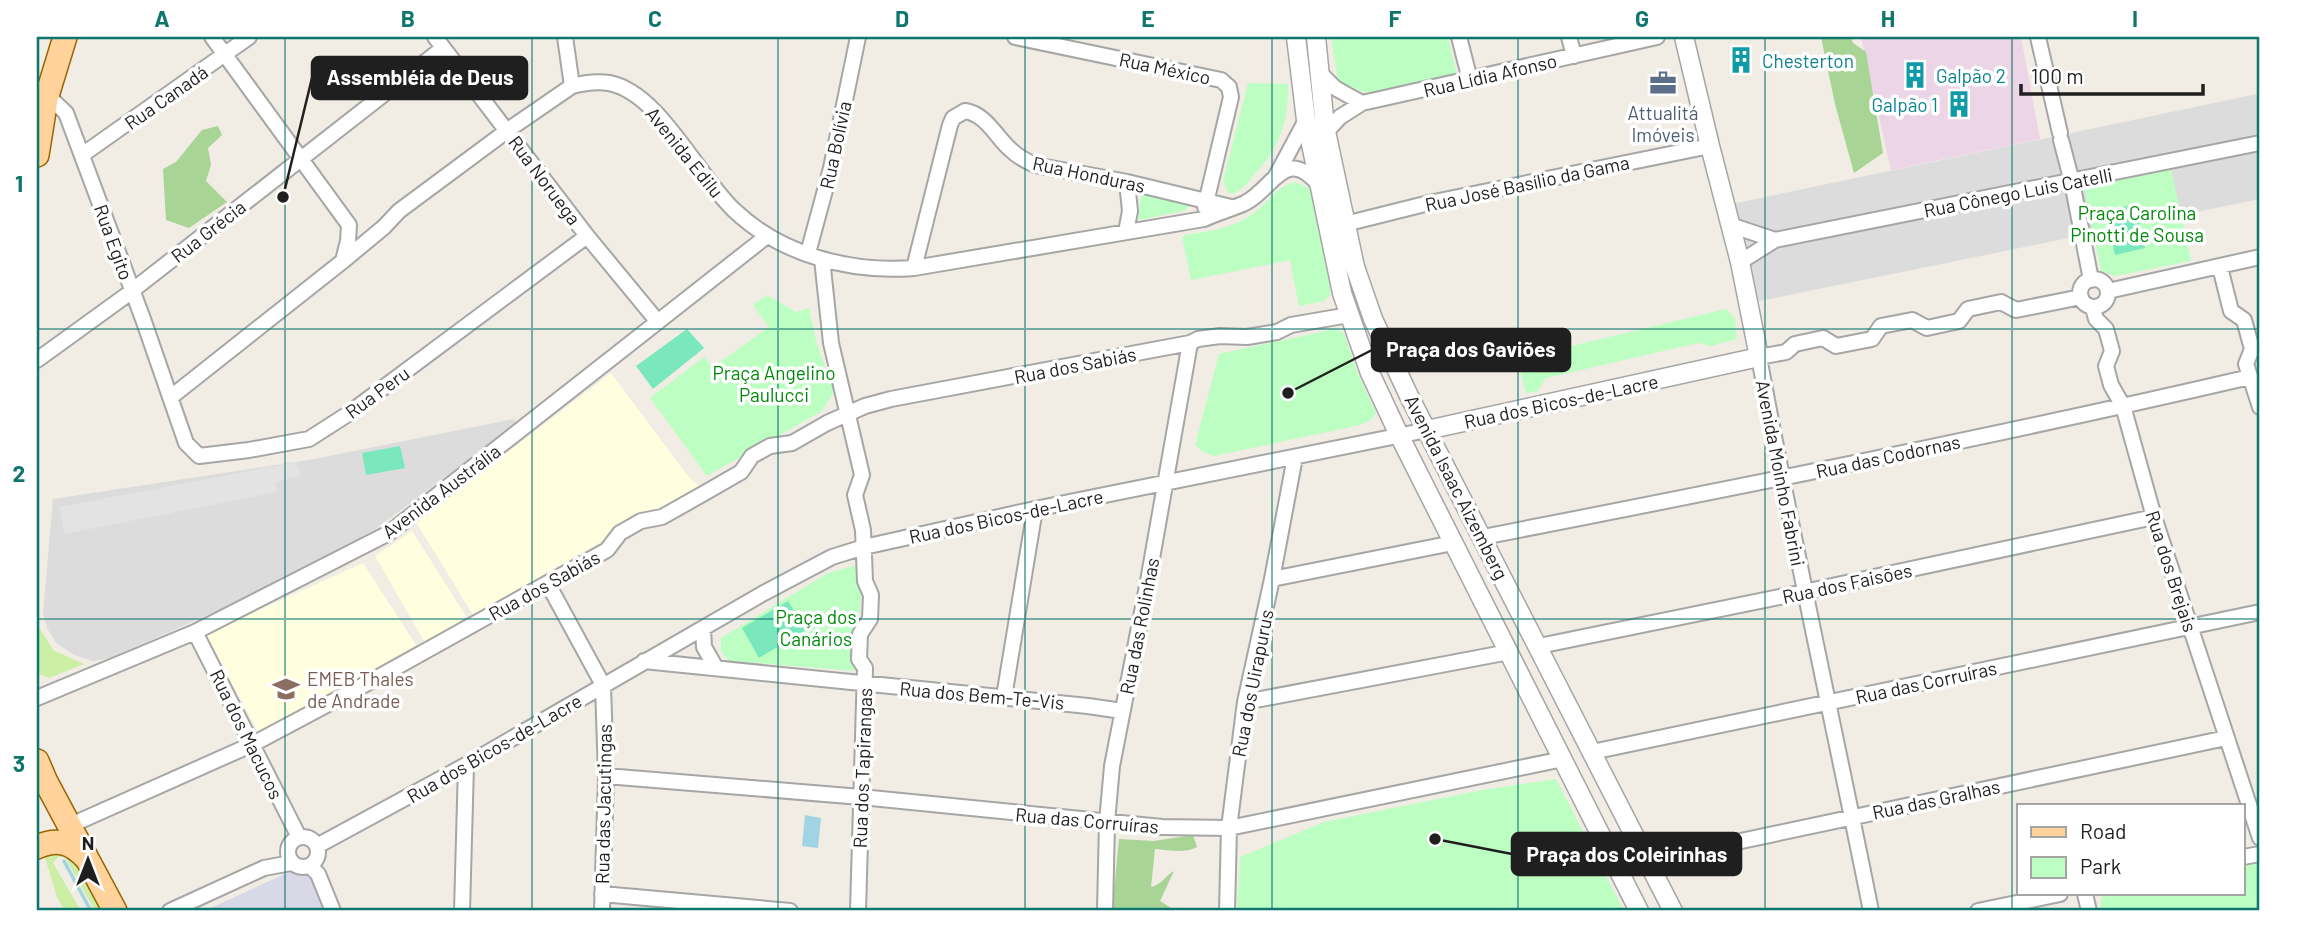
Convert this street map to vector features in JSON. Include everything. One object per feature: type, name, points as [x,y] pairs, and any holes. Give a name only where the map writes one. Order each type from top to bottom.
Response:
[{"type":"main road","points":[[37,155],[47,95],[65,37]]},
{"type":"main road","points":[[37,761],[115,911]]},
{"type":"main road","points":[[37,847],[52,841],[65,843],[73,846],[88,860]]},
{"type":"street","points":[[212,37],[349,225],[342,261]]},
{"type":"street","name":"Rua Canadá","points":[[82,155],[249,37]]},
{"type":"street","points":[[565,37],[572,86]]},
{"type":"street","name":"Rua Bolívia","points":[[815,256],[858,37]]},
{"type":"street","name":"Rua México","points":[[1015,37],[1221,80],[1229,87],[1231,97],[1206,200]]},
{"type":"street","name":"Avenida Isaac Aizemberg","points":[[1296,37],[1306,120],[1332,251],[1349,314],[1370,373],[1639,911]]},
{"type":"street","name":"Avenida Isaac Aizemberg","points":[[1316,37],[1326,132],[1355,267],[1367,302],[1395,367],[1673,911]]},
{"type":"street","points":[[1459,37],[1470,80]]},
{"type":"street","points":[[1569,37],[1574,56]]},
{"type":"street","name":"Rua Lídia Afonso","points":[[1326,132],[1340,117],[1363,103],[1657,37]]},
{"type":"street","name":"Avenida Moinho Fabrini","points":[[1684,37],[1740,262],[1804,592],[1871,911]]},
{"type":"street","points":[[2038,37],[2072,182],[2091,280]]},
{"type":"street","name":"Rua Noruega","points":[[439,42],[587,236],[658,322]]},
{"type":"street","name":"Rua Grécia","points":[[37,360],[301,159],[439,42]]},
{"type":"street","points":[[1319,72],[1335,88],[1363,103]]},
{"type":"street","name":"Avenida Edilu","points":[[171,397],[384,227],[399,211],[508,130],[572,86],[583,83],[611,83],[641,99],[659,115],[717,193],[734,211],[768,236],[779,243],[815,256],[875,269],[914,268],[1204,219],[1245,203],[1276,176],[1306,120]]},
{"type":"street","name":"Rua Egito","points":[[47,95],[66,113],[171,397]]},
{"type":"street","name":"Rua Honduras","points":[[914,268],[950,125],[958,113],[965,111],[979,116],[1023,159],[1035,164],[1127,182],[1231,207]]},
{"type":"street","name":"Rua Cônego Luis Catelli","points":[[1740,262],[1775,240],[2260,144]]},
{"type":"street","name":"Rua José Basílio da Gama","points":[[1345,224],[1429,203],[1710,146]]},
{"type":"street","points":[[1276,176],[1288,170],[1301,170],[1319,185]]},
{"type":"street","points":[[1126,232],[1130,211],[1127,182]]},
{"type":"street","points":[[1204,219],[1206,200]]},
{"type":"street","points":[[349,225],[372,229],[384,227]]},
{"type":"street","name":"Rua Cônego Luis Catelli","points":[[1730,225],[1775,240]]},
{"type":"street","name":"Rua Peru","points":[[171,397],[186,443],[190,450],[199,456],[309,439],[348,414],[587,236]]},
{"type":"street","name":"Avenida Austrália","points":[[37,698],[195,632],[389,533],[768,236]]},
{"type":"street","name":"Rua dos Tapirangas","points":[[815,256],[831,343],[863,475],[855,495],[863,530],[865,581],[871,595],[870,619],[860,634],[859,659],[865,668],[865,684],[858,911]]},
{"type":"street","points":[[2108,291],[2260,257]]},
{"type":"street","points":[[2220,267],[2231,311],[2244,320],[2252,349],[2246,364],[2260,407]]},
{"type":"street","points":[[2091,280],[2100,280],[2108,291],[2105,303],[2093,307],[2085,304],[2081,298],[2081,289],[2091,280]]},
{"type":"street","points":[[1759,357],[1786,352],[1795,344],[1824,338],[1836,346],[1872,339],[1881,326],[1912,320],[1927,328],[1959,321],[1968,309],[2001,302],[2016,310],[2081,298]]},
{"type":"street","name":"Rua dos Brejais","points":[[2093,307],[2095,318],[2106,329],[2112,351],[2106,366],[2111,385],[2123,407],[2154,517],[2260,838]]},
{"type":"street","name":"Rua dos Sabiás","points":[[71,825],[253,744],[607,550],[620,533],[641,521],[662,517],[740,472],[752,456],[770,446],[792,443],[865,406],[1220,336],[1247,337],[1277,332],[1291,325],[1349,314]]},
{"type":"street","name":"Rua das Rolinhas","points":[[1105,911],[1107,822],[1112,766],[1190,343]]},
{"type":"street","name":"Rua dos Bicos-de-Lacre","points":[[317,846],[466,765],[821,561],[864,547],[1035,509],[1400,437],[1759,357]]},
{"type":"street","points":[[1370,373],[1377,377],[1386,377],[1395,367]]},
{"type":"street","name":"Rua das Codornas","points":[[1483,537],[2123,407],[2250,377]]},
{"type":"street","name":"Rua dos Uirapurus","points":[[1227,911],[1229,828],[1245,702],[1295,457]]},
{"type":"street","points":[[1003,697],[1035,509]]},
{"type":"street","name":"Rua dos Faisões","points":[[1539,646],[2154,517]]},
{"type":"street","points":[[1272,579],[1453,543]]},
{"type":"street","name":"Rua das Jacutingas","points":[[548,584],[603,685],[606,776],[601,911]]},
{"type":"street","name":"Rua das Corruíras","points":[[1592,752],[2260,612]]},
{"type":"street","points":[[703,628],[704,647],[716,668]]},
{"type":"street","name":"Rua dos Macucos","points":[[195,632],[299,837]]},
{"type":"street","points":[[1245,702],[1509,652]]},
{"type":"street","name":"Rua dos Bem-Te-Vis","points":[[644,661],[1122,711]]},
{"type":"street","name":"Rua das Gralhas","points":[[1647,861],[2226,738]]},
{"type":"street","name":"Rua das Corruíras","points":[[606,776],[861,797],[1162,827],[1229,828],[1563,759]]},
{"type":"street","points":[[462,911],[466,765]]},
{"type":"street","points":[[170,911],[264,868],[291,863],[300,867],[310,866],[317,860],[317,846],[308,837],[299,837],[290,843],[288,848],[291,863]]},
{"type":"street","points":[[310,866],[318,874],[333,911]]},
{"type":"street","points":[[602,894],[790,911]]},
{"type":"street","points":[[1978,911],[2055,895]]},
{"type":"shaded area","points":[[1861,37],[2021,37],[2040,139],[1891,170]]},
{"type":"shaded area","points":[[2257,94],[2260,124],[2260,199],[1755,302],[1732,204]]},
{"type":"shaded area","points":[[611,373],[688,476],[699,486],[473,615],[416,522]]},
{"type":"shaded area","points":[[514,419],[517,423],[377,528],[317,564],[246,598],[110,658],[93,661],[74,655],[56,643],[47,628],[43,613],[53,499],[314,459]]},
{"type":"shaded area","points":[[296,462],[301,476],[275,482],[277,492],[64,534],[60,507]]},
{"type":"shaded area","points":[[412,531],[466,616],[427,646],[375,556]]},
{"type":"shaded area","name":"EMEB Thales de Andrade","points":[[363,563],[416,645],[259,734],[206,634]]},
{"type":"shaded area","points":[[300,870],[311,879],[324,911],[204,911],[287,873]]},
{"type":"green space","points":[[1331,37],[1448,37],[1457,75],[1366,93],[1338,81]]},
{"type":"green space","points":[[1821,37],[1851,37],[1853,43],[1866,52],[1883,153],[1854,173],[1835,104]]},
{"type":"green space","points":[[1248,83],[1288,84],[1287,110],[1281,134],[1270,155],[1247,183],[1233,194],[1228,192],[1223,181]]},
{"type":"green space","points":[[218,126],[222,135],[208,148],[211,165],[206,181],[227,202],[189,228],[166,220],[163,169],[176,162],[202,130]]},
{"type":"green space","name":"Praça Carolina Pinotti de Sousa","points":[[2171,169],[2191,261],[2115,276],[2101,271],[2084,187]]},
{"type":"green space","points":[[1295,182],[1311,189],[1330,284],[1330,295],[1324,301],[1299,306],[1290,260],[1191,280],[1182,237],[1239,222],[1255,212],[1279,190]]},
{"type":"green space","points":[[1142,190],[1189,201],[1190,205],[1184,211],[1138,220]]},
{"type":"green space","points":[[2135,204],[2145,248],[2115,255],[2105,211]]},
{"type":"green space","name":"Praça Angelino Paulucci","points":[[767,295],[796,312],[809,308],[816,341],[834,392],[822,411],[707,476],[650,398],[704,357],[713,367],[769,327],[753,305]]},
{"type":"green space","points":[[1726,309],[1735,318],[1737,339],[1711,346],[1698,343],[1546,378],[1537,392],[1526,393],[1517,359]]},
{"type":"green space","points":[[687,329],[704,348],[653,389],[636,366]]},
{"type":"green space","points":[[1335,329],[1344,333],[1358,374],[1376,413],[1371,420],[1360,425],[1214,456],[1195,445],[1219,354]]},
{"type":"green space","points":[[400,446],[405,468],[366,475],[362,453]]},
{"type":"green space","name":"Praça dos Canários","points":[[864,563],[855,671],[729,661],[721,651],[721,638],[828,573]]},
{"type":"green space","points":[[788,601],[806,630],[759,658],[742,628]]},
{"type":"green space","points":[[37,624],[53,650],[84,664],[49,678],[37,673]]},
{"type":"green space","points":[[1556,779],[1624,911],[1237,911],[1240,857],[1324,822],[1482,790]]},
{"type":"green space","points":[[1193,835],[1197,847],[1192,849],[1155,849],[1151,887],[1174,871],[1160,901],[1172,911],[1112,911],[1119,839],[1154,841]]},
{"type":"green space","points":[[69,853],[102,911],[95,911],[65,857],[58,857],[53,863],[81,911],[65,911],[57,897],[44,854]]},
{"type":"green space","points":[[2252,861],[2260,869],[2260,911],[2102,911],[2100,905],[2103,895],[2244,895],[2244,863]]},
{"type":"water","points":[[805,815],[821,818],[818,848],[802,846]]},
{"type":"waterway","points":[[64,861],[91,911]]},
{"type":"place","name":"Chesterton","points":[[1741,60]]},
{"type":"place","name":"Galpão 2","points":[[1915,75]]},
{"type":"place","name":"Attualitá Imóveis","points":[[1663,83]]},
{"type":"place","name":"Galpão 1","points":[[1959,104]]},
{"type":"place","name":"Assembléia de Deus","points":[[283,197]]},
{"type":"place","name":"Praça dos Gaviões","points":[[1288,393]]},
{"type":"place","name":"EMEB Thales de Andrade","points":[[286,689]]},
{"type":"place","name":"Praça dos Coleirinhas","points":[[1435,839]]}]
